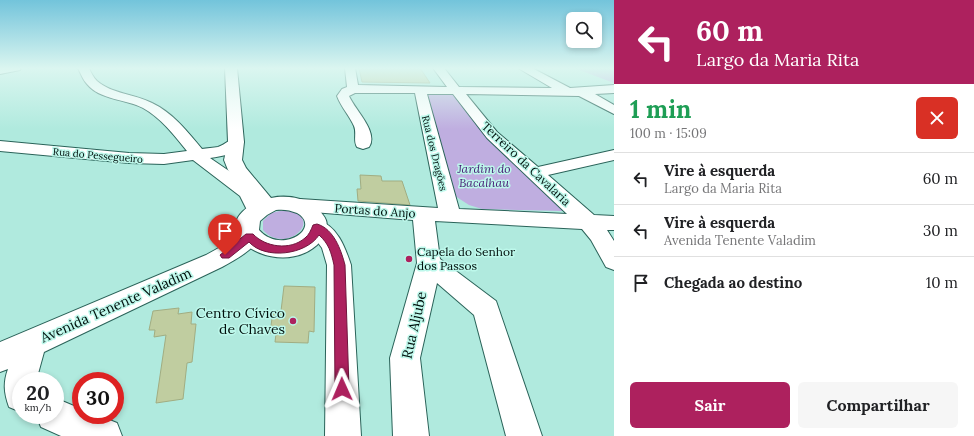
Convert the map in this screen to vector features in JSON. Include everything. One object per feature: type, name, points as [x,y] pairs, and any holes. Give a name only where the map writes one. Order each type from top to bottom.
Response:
[{"type":"street","points":[[100,88],[147,105],[171,123],[197,155],[247,192],[261,209]]},
{"type":"street","points":[[232,88],[236,142],[233,157],[235,167],[261,209]]},
{"type":"street","points":[[363,144],[362,127],[346,104],[343,96],[346,92],[353,89],[420,90],[444,88]]},
{"type":"street","name":"Terreiro da Cavalaria","points":[[449,88],[492,135],[588,222]]},
{"type":"street","points":[[460,88],[575,92],[614,89]]},
{"type":"street","points":[[567,88],[614,110]]},
{"type":"street","name":"Rua dos Dragões","points":[[420,90],[450,215]]},
{"type":"street","points":[[236,142],[247,165],[255,175],[275,194],[296,204],[313,214],[317,221],[317,228],[314,235],[308,242],[298,246],[275,250],[264,247],[255,242],[247,229],[248,223],[261,209],[282,203],[296,204]]},
{"type":"street","name":"Rua do Pessegueiro","points":[[0,146],[134,158],[168,158],[224,151],[236,142]]},
{"type":"street","points":[[0,157],[17,148]]},
{"type":"street","points":[[534,173],[614,156]]},
{"type":"street","name":"Portas do Anjo","points":[[296,204],[450,215]]},
{"type":"street","points":[[423,214],[429,263],[486,309],[524,436]]},
{"type":"street","name":"Terreiro da Cavalaria","points":[[450,215],[588,222]]},
{"type":"street","points":[[588,222],[614,224]]},
{"type":"street","points":[[588,222],[600,236],[614,261]]},
{"type":"street","points":[[317,228],[330,240],[333,245],[339,265],[343,436]]},
{"type":"street","name":"Avenida Tenente Valadim","points":[[0,357],[214,261],[232,251],[250,236]]},
{"type":"street","name":"Rua Aljube","points":[[411,436],[405,358],[429,263]]},
{"type":"street","points":[[22,372],[32,343]]},
{"type":"street","points":[[64,420],[104,436]]},
{"type":"green space","name":"Jardim do Bacalhau","points":[[448,93],[456,96],[564,202],[562,211],[482,209],[469,205],[455,196],[428,95]]},
{"type":"green space","points":[[284,210],[297,213],[303,219],[303,226],[299,232],[292,237],[283,239],[273,237],[263,230],[263,221],[271,213]]},
{"type":"building","points":[[360,175],[381,176],[382,181],[402,181],[410,205],[358,201],[357,189],[361,189]]},
{"type":"building","name":"Centro Cívico de Chaves","points":[[284,286],[315,287],[314,332],[309,331],[308,343],[275,342],[276,334],[270,333],[273,311],[281,311]]},
{"type":"building","points":[[179,308],[178,314],[192,312],[191,324],[196,324],[192,362],[187,363],[183,399],[156,403],[166,335],[154,337],[155,330],[149,330],[153,311]]},
{"type":"place","name":"Capela do Senhor dos Passos","points":[[409,259]]},
{"type":"place","name":"Centro Cívico de Chaves","points":[[293,321]]},
{"type":"route","points":[[225,255],[239,246],[250,236],[255,242],[264,247],[275,250],[287,249],[308,242],[314,235],[317,228],[325,234],[336,251],[339,265],[342,389]]}]
